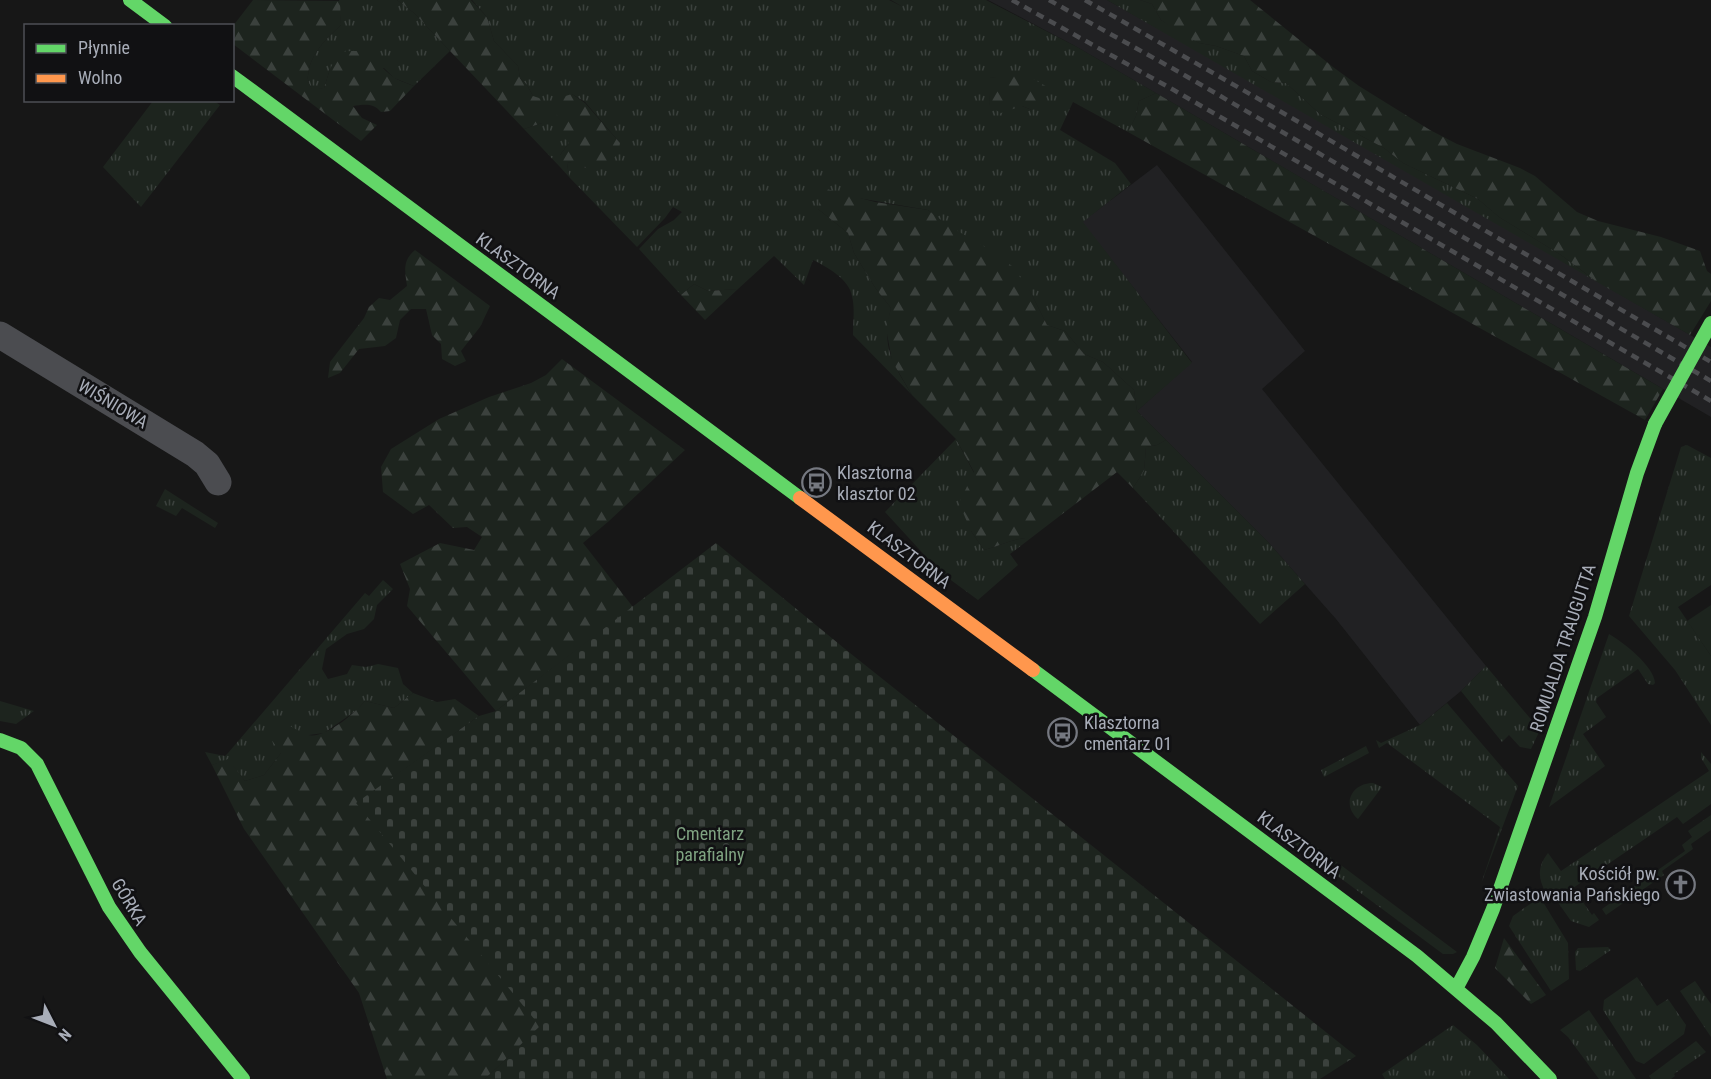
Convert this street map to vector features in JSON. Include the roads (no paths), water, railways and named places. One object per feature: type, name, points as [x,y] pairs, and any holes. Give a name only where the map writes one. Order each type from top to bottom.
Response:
[{"type":"street","points":[[130,0],[162,24]]},
{"type":"street","name":"KLASZTORNA","points":[[234,77],[1387,933],[1457,987],[1515,1040],[1550,1079]]},
{"type":"street","name":"ROMUALDA TRAUGUTTA","points":[[1457,987],[1491,916],[1595,617],[1636,472],[1655,424],[1711,323]]},
{"type":"street","name":"WIŚNIOWA","points":[[0,335],[195,454],[207,464],[218,482]]},
{"type":"street","name":"GÓRKA","points":[[0,740],[12,742],[22,748],[37,764],[109,907],[120,924],[243,1079]]},
{"type":"railway","points":[[1012,0],[1172,89],[1711,401]]},
{"type":"railway","points":[[1049,0],[1179,72],[1711,381]]},
{"type":"railway","points":[[1085,0],[1711,362]]},
{"type":"place","name":"Klasztorna klasztor 02","points":[[816,483]]},
{"type":"place","name":"Klasztorna cmentarz 01","points":[[1063,733]]},
{"type":"place","name":"Kościół pw. Zwiastowania Pańskiego","points":[[1681,884]]},
{"type":"park label","name":"Cmentarz parafialny","points":[[710,844]]}]
